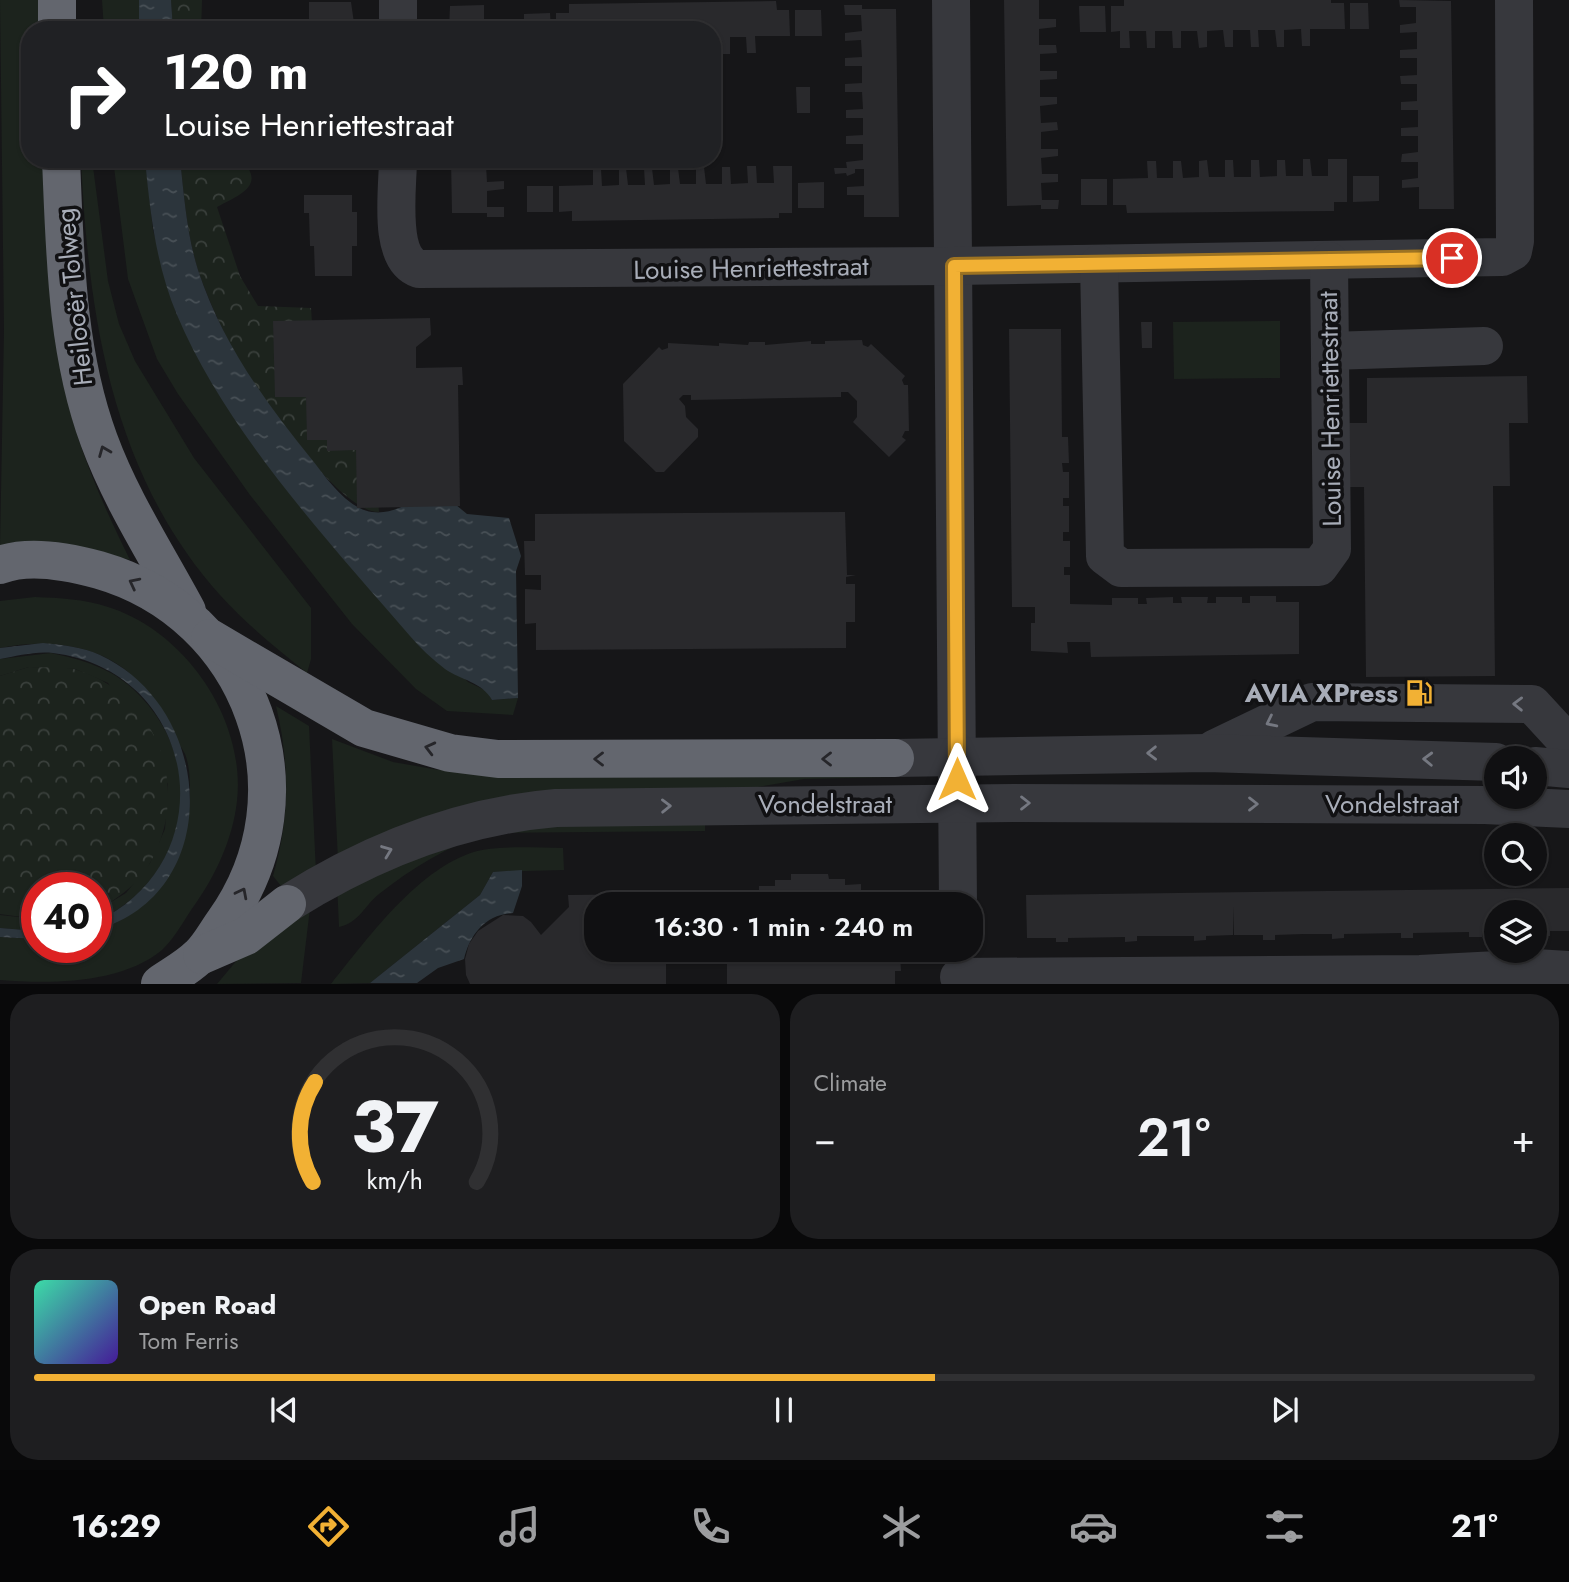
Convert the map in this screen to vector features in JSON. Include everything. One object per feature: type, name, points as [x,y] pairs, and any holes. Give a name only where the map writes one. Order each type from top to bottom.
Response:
[{"type":"highway","points":[[57,0],[57,21]]},
{"type":"highway","name":"Heilooër Tolweg","points":[[62,168],[68,284],[74,339],[85,396],[114,477],[201,629]]},
{"type":"highway","points":[[0,565],[42,561],[96,569],[122,576],[159,595],[201,629],[229,663],[249,701],[265,752],[268,784],[264,827],[250,878],[235,907],[180,972]]},
{"type":"highway","name":"Vondelstraat","points":[[201,629],[364,728],[450,753],[498,759],[895,758]]},
{"type":"highway","name":"Vondelstraat","points":[[180,972],[246,936],[287,904]]},
{"type":"street","points":[[398,0],[398,21]]},
{"type":"street","points":[[951,0],[958,892]]},
{"type":"street","points":[[1329,261],[1502,257],[1513,251],[1514,0]]},
{"type":"street","name":"Louise Henriettestraat","points":[[398,168],[398,245],[406,262],[419,269],[1329,261],[1332,549],[1319,567],[1121,568],[1105,556],[1102,533],[1099,264]]},
{"type":"street","points":[[1330,351],[1484,346]]},
{"type":"street","points":[[1207,753],[1312,702],[1532,704],[1569,744]]},
{"type":"street","name":"Vondelstraat","points":[[895,758],[1207,753],[1484,762]]},
{"type":"street","points":[[1547,767],[1569,769]]},
{"type":"street","name":"Vondelstraat","points":[[287,904],[378,854],[468,824],[525,810],[957,803],[1471,804],[1569,809]]},
{"type":"street","points":[[959,970],[1420,974],[1535,968],[1569,970]]},
{"type":"green space","points":[[0,0],[40,0],[41,21],[21,21],[21,168],[46,168],[56,332],[64,383],[86,461],[130,560],[95,550],[0,547],[4,330]]},
{"type":"green space","points":[[102,0],[139,0],[139,21],[103,21]]},
{"type":"green space","points":[[171,0],[202,0],[201,21],[172,21]]},
{"type":"green space","points":[[82,168],[93,168],[108,281],[119,324],[135,361],[194,458],[311,608],[311,659],[307,673],[262,636],[220,595],[183,548],[154,498],[130,445],[113,390],[90,276]]},
{"type":"green space","points":[[114,168],[146,168],[153,230],[176,313],[236,420],[334,548],[468,682],[487,691],[492,700],[518,698],[513,715],[447,711],[416,689],[352,624],[250,495],[178,394],[157,359],[128,279]]},
{"type":"green space","points":[[181,168],[248,168],[251,182],[247,188],[217,207],[240,276],[258,306],[311,308],[314,354],[373,453],[379,512],[362,507],[342,493],[299,446],[260,394],[235,354],[210,302],[194,257]]},
{"type":"green space","points":[[1280,321],[1280,378],[1174,379],[1173,322]]},
{"type":"green space","points":[[35,597],[63,598],[99,604],[136,619],[162,636],[185,657],[205,682],[231,739],[237,770],[237,801],[223,854],[204,891],[167,945],[145,961],[126,970],[62,981],[0,980],[0,937],[21,938],[21,963],[112,963],[112,924],[136,910],[152,896],[176,860],[188,818],[190,796],[187,759],[140,686],[127,671],[113,662],[83,649],[50,644],[0,648],[0,601]]},
{"type":"green space","points":[[51,653],[95,665],[115,675],[133,689],[158,718],[173,749],[181,782],[179,816],[170,847],[153,877],[128,902],[112,912],[112,901],[126,893],[150,863],[165,829],[168,784],[108,683],[75,669],[29,667],[0,676],[0,659]]},
{"type":"green space","points":[[29,667],[77,670],[105,682],[128,700],[147,722],[159,748],[167,776],[168,804],[163,833],[151,861],[140,877],[112,901],[112,872],[21,872],[21,917],[0,914],[0,676]]},
{"type":"green space","points":[[276,706],[309,726],[316,872],[286,892],[273,876],[283,833],[286,791],[284,749]]},
{"type":"green space","points":[[332,739],[393,762],[439,770],[893,765],[894,777],[804,779],[338,860]]},
{"type":"green space","points":[[705,821],[705,831],[487,833],[444,851],[404,875],[379,894],[357,918],[339,927],[337,883],[495,822]]},
{"type":"green space","points":[[563,848],[564,870],[493,872],[480,895],[370,983],[331,984],[400,902],[443,867],[465,855],[488,849]]},
{"type":"green space","points":[[311,900],[301,983],[217,984],[248,947]]},
{"type":"green space","points":[[0,915],[21,917],[21,930],[0,928]]},
{"type":"water","points":[[139,0],[171,0],[172,21],[139,21]]},
{"type":"water","points":[[146,168],[181,168],[194,257],[219,322],[262,394],[295,439],[346,499],[363,510],[380,512],[403,506],[431,491],[450,500],[467,514],[509,518],[521,556],[516,571],[518,698],[492,700],[483,689],[451,673],[426,653],[281,483],[223,401],[177,315],[164,277]]},
{"type":"water","points":[[43,643],[100,655],[138,681],[166,715],[184,756],[190,799],[185,841],[168,879],[138,910],[112,922],[112,911],[138,893],[165,856],[179,814],[178,771],[165,730],[139,694],[102,667],[53,653],[33,653],[0,659],[0,648]]},
{"type":"water","points":[[522,870],[522,886],[513,913],[487,921],[470,941],[464,959],[438,968],[417,983],[370,983],[480,895],[493,872]]},
{"type":"water","points":[[0,928],[21,930],[21,938],[0,937]]},
{"type":"building","points":[[1004,0],[1039,0],[1039,19],[1056,19],[1056,27],[1039,29],[1039,45],[1056,45],[1057,53],[1040,54],[1040,71],[1057,71],[1057,79],[1040,80],[1040,97],[1057,97],[1057,104],[1040,106],[1041,123],[1057,122],[1058,130],[1041,132],[1041,149],[1058,149],[1058,156],[1041,158],[1042,174],[1058,174],[1058,182],[1041,183],[1042,200],[1059,200],[1058,209],[1041,209],[1041,205],[1007,206]]},
{"type":"building","points":[[1124,0],[1331,0],[1331,3],[1344,3],[1345,29],[1310,29],[1310,46],[1302,46],[1301,29],[1284,30],[1284,47],[1277,47],[1275,30],[1258,30],[1259,47],[1251,47],[1250,30],[1233,30],[1233,47],[1225,47],[1223,30],[1207,31],[1207,47],[1199,48],[1197,31],[1181,31],[1181,48],[1173,48],[1172,31],[1155,31],[1155,48],[1147,48],[1146,31],[1129,31],[1130,48],[1120,48],[1120,31],[1111,32],[1111,6],[1124,6]]},
{"type":"building","points":[[1399,0],[1451,1],[1454,209],[1419,209],[1419,187],[1402,188],[1402,180],[1418,178],[1418,162],[1401,162],[1402,154],[1418,152],[1418,136],[1401,136],[1401,128],[1418,127],[1418,110],[1401,110],[1401,102],[1417,101],[1417,84],[1401,84],[1400,76],[1417,75],[1417,58],[1400,58],[1400,50],[1417,49],[1417,32],[1400,33],[1400,25],[1416,23],[1416,7],[1400,7]]},
{"type":"building","points":[[776,1],[777,10],[789,10],[790,36],[755,36],[756,53],[747,53],[746,37],[730,37],[730,54],[722,54],[721,21],[556,21],[556,13],[569,13],[569,4]]},
{"type":"building","points":[[309,2],[351,2],[354,21],[309,21]]},
{"type":"building","points":[[1350,3],[1368,3],[1369,29],[1350,29]]},
{"type":"building","points":[[484,5],[484,21],[449,21],[450,6]]},
{"type":"building","points":[[844,5],[862,5],[862,9],[896,9],[899,217],[864,217],[864,195],[847,195],[847,187],[864,186],[864,169],[855,169],[855,173],[847,176],[846,173],[835,174],[834,168],[847,168],[846,162],[863,160],[863,144],[846,144],[846,136],[863,135],[863,118],[846,118],[846,110],[863,109],[862,92],[845,92],[845,84],[862,83],[862,66],[845,66],[845,58],[862,57],[861,40],[845,41],[845,33],[862,31],[861,15],[845,15]]},
{"type":"building","points":[[1079,6],[1105,6],[1106,32],[1080,32]]},
{"type":"building","points":[[795,10],[821,10],[822,36],[795,36]]},
{"type":"building","points":[[550,13],[550,21],[524,21],[524,14]]},
{"type":"building","points":[[796,87],[810,87],[810,113],[797,113]]},
{"type":"building","points":[[1303,159],[1310,159],[1312,176],[1328,176],[1328,159],[1347,159],[1347,202],[1334,202],[1334,211],[1127,213],[1126,205],[1113,205],[1113,179],[1148,178],[1147,161],[1156,161],[1157,178],[1173,178],[1173,161],[1181,161],[1183,178],[1199,177],[1199,161],[1207,160],[1209,177],[1225,177],[1225,160],[1233,160],[1234,177],[1251,177],[1251,160],[1259,160],[1260,177],[1277,176],[1277,160],[1285,160],[1286,176],[1303,176]]},
{"type":"building","points":[[747,166],[756,166],[757,183],[774,183],[773,166],[792,166],[792,213],[779,213],[779,218],[572,221],[572,211],[559,212],[559,186],[593,185],[593,169],[601,169],[602,186],[619,185],[619,168],[626,168],[628,185],[645,185],[644,168],[652,168],[654,185],[670,184],[670,168],[678,168],[680,184],[696,184],[696,168],[704,168],[706,184],[722,184],[722,167],[730,167],[731,184],[748,183]]},
{"type":"building","points":[[451,168],[486,168],[487,182],[504,181],[504,189],[487,191],[487,207],[504,207],[504,217],[487,217],[487,213],[452,213]]},
{"type":"building","points":[[1353,176],[1379,176],[1379,201],[1353,202]]},
{"type":"building","points":[[1081,179],[1107,179],[1107,205],[1081,205]]},
{"type":"building","points":[[824,182],[824,208],[798,208],[798,183]]},
{"type":"building","points":[[527,186],[553,186],[553,212],[527,212]]},
{"type":"building","points":[[304,195],[352,195],[352,212],[357,212],[357,246],[352,246],[352,276],[315,276],[314,246],[310,246],[309,213],[304,213]]},
{"type":"building","points":[[430,318],[431,335],[416,347],[416,368],[462,367],[463,385],[458,385],[460,506],[357,508],[356,450],[327,451],[327,440],[307,440],[306,397],[275,397],[273,321]]},
{"type":"building","points":[[1141,322],[1152,322],[1152,348],[1142,348]]},
{"type":"building","points":[[1009,329],[1061,329],[1062,437],[1068,437],[1069,463],[1062,463],[1063,472],[1069,472],[1069,498],[1063,498],[1063,506],[1069,506],[1069,532],[1063,532],[1063,541],[1070,541],[1070,567],[1064,567],[1064,575],[1070,575],[1070,604],[1112,605],[1112,598],[1138,598],[1138,604],[1147,604],[1146,598],[1173,597],[1173,603],[1182,603],[1181,597],[1208,597],[1207,603],[1216,603],[1216,597],[1242,597],[1242,603],[1250,603],[1250,596],[1276,596],[1276,602],[1299,602],[1299,654],[1091,657],[1090,642],[1067,642],[1068,653],[1031,651],[1031,623],[1035,623],[1035,607],[1012,607]]},
{"type":"building","points":[[862,340],[863,345],[868,347],[871,344],[905,376],[902,380],[904,385],[908,385],[909,431],[905,431],[902,437],[906,440],[889,457],[853,422],[857,417],[857,401],[848,392],[841,392],[841,397],[691,400],[691,395],[683,395],[679,399],[685,406],[686,417],[698,429],[698,437],[664,472],[656,472],[624,441],[623,384],[659,347],[662,350],[668,348],[668,343],[719,346],[719,343],[748,345],[749,342],[765,342],[765,345],[811,341],[811,344],[825,344],[825,341]]},
{"type":"building","points":[[1527,376],[1528,423],[1509,423],[1510,486],[1493,486],[1495,676],[1366,677],[1364,487],[1346,487],[1345,423],[1367,423],[1367,378]]},
{"type":"building","points":[[845,512],[847,575],[856,575],[846,577],[846,584],[855,584],[855,622],[846,622],[846,648],[536,650],[536,623],[525,624],[525,589],[541,590],[541,575],[525,575],[524,541],[535,541],[535,514]]},
{"type":"building","points":[[791,874],[828,874],[829,879],[845,879],[845,885],[861,884],[861,890],[894,892],[759,892],[759,886],[775,886],[775,880],[791,880]]},
{"type":"building","points":[[1569,888],[1569,931],[1550,931],[1550,936],[1547,936],[1547,900],[1484,900],[1482,937],[1469,937],[1469,932],[1413,933],[1413,938],[1401,938],[1401,933],[1344,934],[1344,938],[1332,939],[1332,934],[1303,934],[1275,935],[1275,940],[1263,940],[1263,935],[1234,935],[1233,906],[1233,935],[1206,936],[1206,940],[1194,941],[1194,936],[1137,936],[1137,941],[1125,942],[1125,937],[1068,938],[1068,942],[1056,942],[1056,938],[1027,938],[1026,895]]},
{"type":"building","points":[[568,895],[584,895],[584,962],[666,962],[666,984],[470,984],[466,975],[465,959],[469,944],[478,931],[503,915],[523,916],[541,935],[569,907]]},
{"type":"building","points":[[727,962],[900,962],[901,971],[895,971],[895,984],[727,984]]},
{"type":"place","name":"AVIA XPress","points":[[1419,693]]},
{"type":"route","points":[[957,779],[954,266],[1452,258]]}]
